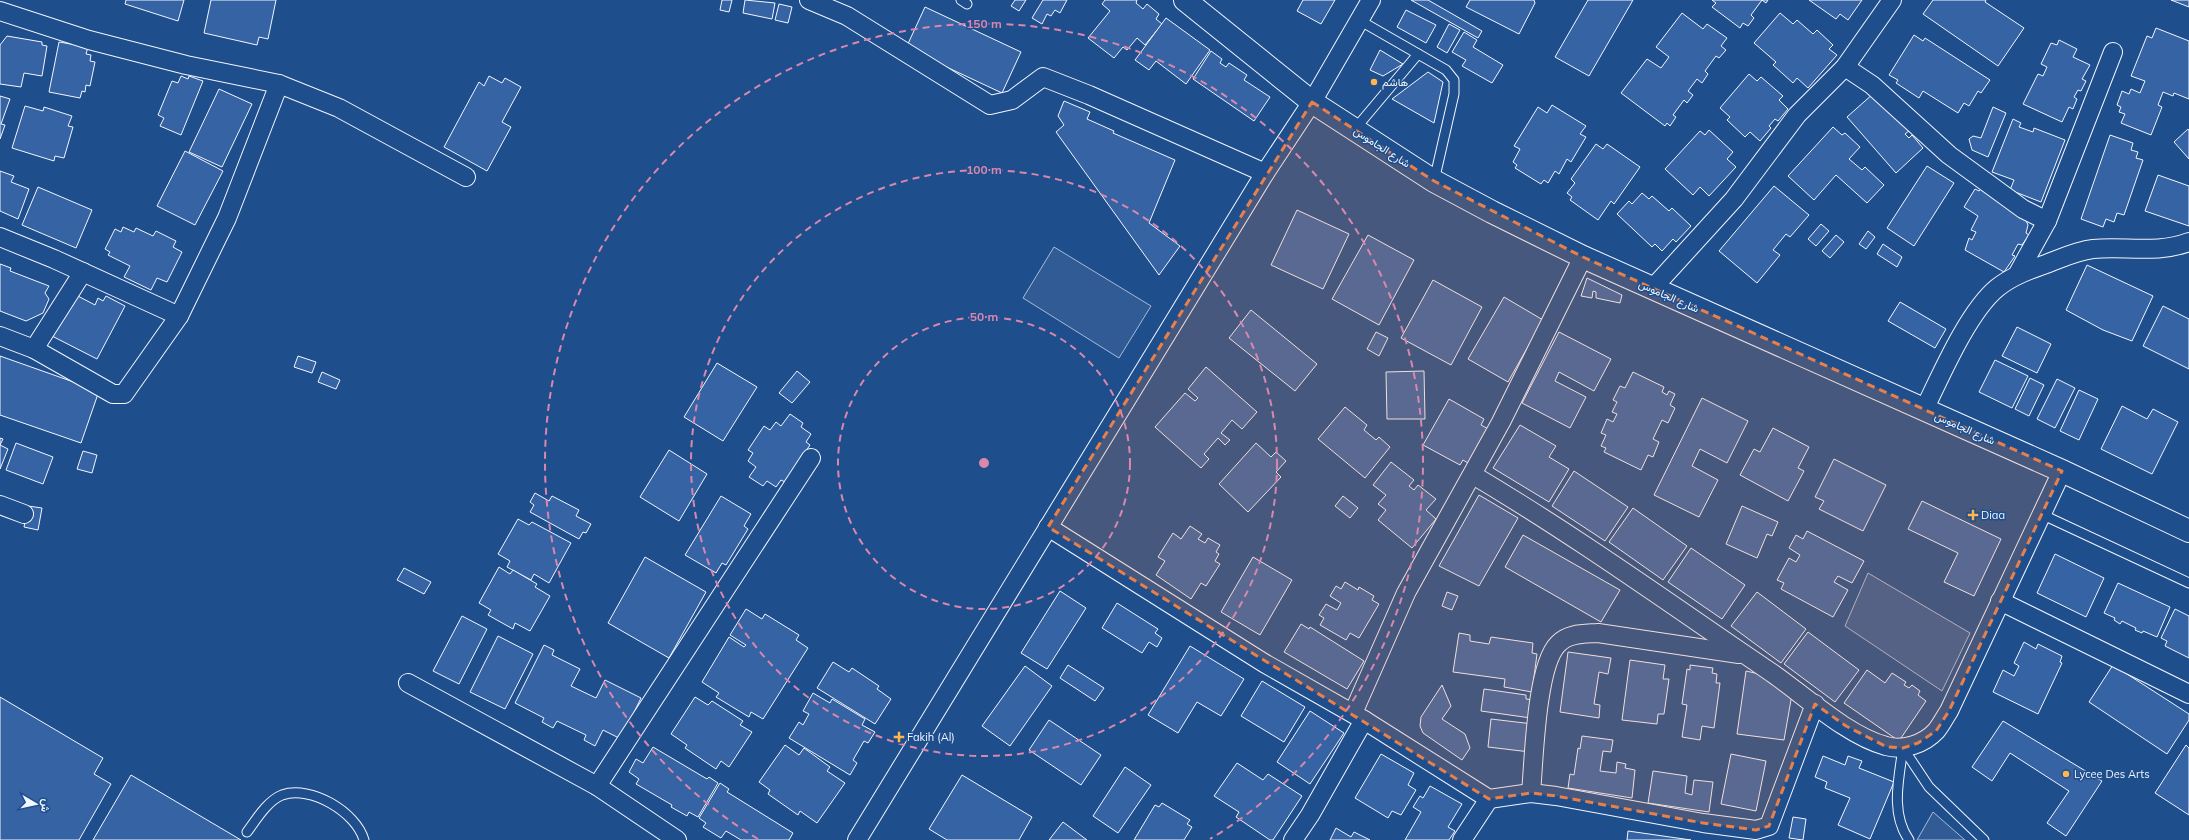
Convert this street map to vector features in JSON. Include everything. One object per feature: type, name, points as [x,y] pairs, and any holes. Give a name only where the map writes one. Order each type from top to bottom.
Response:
[{"type":"street","points":[[809,0],[847,16],[990,106],[1012,100],[1043,78],[1090,95],[1265,174]]},
{"type":"street","name":"شارع الجاموس","points":[[1185,0],[1312,102],[1434,180],[1492,212],[1652,289],[2062,471],[2189,530]]},
{"type":"street","points":[[857,840],[1265,174],[1312,102],[1371,0]]},
{"type":"street","points":[[1652,289],[1734,199],[1797,115],[1845,67],[1892,0]]},
{"type":"street","points":[[0,11],[89,40],[186,65],[279,84],[339,108],[466,177]]},
{"type":"street","points":[[2017,275],[2048,221],[2113,52]]},
{"type":"street","points":[[1845,67],[1872,85],[1949,155],[2023,209],[2048,221]]},
{"type":"street","points":[[0,336],[34,349],[113,394],[123,395],[179,316],[227,218],[279,84]]},
{"type":"street","points":[[0,237],[83,272],[179,316]]},
{"type":"street","points":[[1924,410],[1949,360],[1983,301],[1998,287],[2017,275],[2075,252],[2109,248],[2162,249],[2189,242]]},
{"type":"street","points":[[1293,840],[1310,815],[1358,717],[1406,593],[1473,475],[1526,374],[1583,257]]},
{"type":"street","points":[[34,349],[83,272]]},
{"type":"street","points":[[597,786],[811,458]]},
{"type":"street","points":[[1473,475],[1552,523],[1846,726],[1887,747],[1903,748],[1918,743],[1936,731],[1949,711],[2062,471]]},
{"type":"street","points":[[0,505],[24,514]]},
{"type":"street","points":[[1048,528],[1264,663],[1358,717],[1489,799],[1531,793],[1556,796],[1703,824],[1756,830],[1769,826],[1815,704]]},
{"type":"street","points":[[2000,601],[2189,694]]},
{"type":"street","points":[[1531,793],[1536,730],[1544,672],[1551,652],[1567,637],[1578,634],[1598,633],[1746,656]]},
{"type":"street","points":[[408,683],[597,786],[677,840]]},
{"type":"street","points":[[1462,840],[1489,799]]},
{"type":"lane","points":[[1359,20],[1446,70],[1454,80],[1454,94],[1434,180]]},
{"type":"lane","points":[[1355,129],[1418,54]]},
{"type":"lane","points":[[2041,514],[2189,582]]},
{"type":"lane","points":[[1903,748],[1896,797],[1901,823],[1909,840]]},
{"type":"lane","points":[[1903,748],[1929,786],[1984,840]]},
{"type":"lane","points":[[246,832],[271,802],[282,795],[295,793],[323,799],[336,806],[356,823],[364,840]]},
{"type":"highlighted area","points":[[1312,102],[1434,181],[1583,257],[2062,471],[1949,711],[1936,731],[1918,743],[1903,748],[1887,747],[1846,726],[1815,704],[1769,826],[1756,830],[1703,823],[1556,796],[1531,793],[1489,799],[1048,527]]},
{"type":"shaded area","points":[[1054,247],[1151,306],[1119,358],[1023,298]]},
{"type":"shaded area","points":[[1868,573],[1970,633],[1942,691],[1845,626]]},
{"type":"shaded area","points":[[1933,812],[1965,840],[1917,840]]},
{"type":"building","points":[[126,0],[184,0],[178,21],[125,4]]},
{"type":"building","points":[[211,0],[276,0],[268,39],[259,37],[257,45],[204,33]]},
{"type":"building","points":[[722,0],[732,0],[729,12],[720,10]]},
{"type":"building","points":[[745,0],[775,3],[772,19],[743,13]]},
{"type":"building","points":[[1015,0],[1026,0],[1019,11],[1011,6]]},
{"type":"building","points":[[1043,0],[1067,0],[1060,13],[1055,10],[1051,16],[1047,14],[1042,24],[1032,18]]},
{"type":"building","points":[[1105,0],[1137,0],[1136,3],[1143,9],[1147,4],[1159,14],[1156,19],[1162,24],[1145,45],[1137,38],[1127,50],[1123,47],[1114,58],[1088,38],[1110,11],[1102,4]]},
{"type":"building","points":[[1303,0],[1335,0],[1321,24],[1297,11]]},
{"type":"building","points":[[1411,0],[1428,0],[1482,31],[1478,38]]},
{"type":"building","points":[[1470,0],[1534,0],[1535,3],[1519,34],[1466,7]]},
{"type":"building","points":[[1588,0],[1633,0],[1589,76],[1555,57]]},
{"type":"building","points":[[1712,0],[1762,0],[1751,15],[1754,18],[1748,26],[1743,23],[1740,28],[1712,7],[1716,3]]},
{"type":"building","points":[[1809,0],[1862,0],[1848,20],[1840,14],[1836,19]]},
{"type":"building","points":[[1933,0],[1986,0],[1985,2],[2024,28],[1998,66],[1923,14]]},
{"type":"building","points":[[2171,0],[2189,0],[2189,7]]},
{"type":"building","points":[[779,4],[792,7],[788,23],[775,20]]},
{"type":"building","points":[[925,7],[1021,52],[1002,93],[906,48]]},
{"type":"building","points":[[1406,10],[1436,25],[1426,43],[1397,27]]},
{"type":"building","points":[[1682,13],[1703,29],[1707,24],[1727,38],[1721,46],[1726,50],[1719,58],[1716,56],[1705,71],[1708,74],[1702,83],[1697,79],[1688,91],[1693,95],[1687,103],[1684,100],[1673,115],[1676,117],[1670,126],[1667,123],[1665,126],[1621,93],[1647,59],[1661,68],[1669,57],[1656,47]]},
{"type":"building","points":[[1780,13],[1793,24],[1797,20],[1813,34],[1817,30],[1833,45],[1829,49],[1837,55],[1808,88],[1797,78],[1793,83],[1773,65],[1776,62],[1754,43]]},
{"type":"building","points":[[1166,18],[1210,50],[1186,84],[1156,61],[1149,70],[1135,60]]},
{"type":"building","points":[[1449,24],[1460,30],[1447,53],[1437,47]]},
{"type":"building","points":[[2156,28],[2189,41],[2189,99],[2174,93],[2173,96],[2163,92],[2158,105],[2162,107],[2151,135],[2121,123],[2125,114],[2119,112],[2121,107],[2117,105],[2122,91],[2129,94],[2131,89],[2140,93],[2145,81],[2131,76],[2147,36],[2152,38]]},
{"type":"building","points":[[1464,32],[1477,40],[1473,47],[1503,65],[1492,83],[1462,66],[1466,60],[1452,52]]},
{"type":"building","points":[[1914,35],[1923,41],[1925,38],[1990,80],[1981,93],[1978,91],[1969,106],[1964,103],[1958,113],[1923,91],[1919,98],[1896,83],[1898,80],[1889,75]]},
{"type":"building","points":[[7,36],[42,42],[42,45],[47,46],[42,76],[24,73],[21,87],[0,84],[0,45]]},
{"type":"building","points":[[2059,40],[2077,49],[2073,57],[2090,65],[2082,79],[2086,81],[2081,91],[2078,90],[2074,97],[2077,99],[2073,109],[2069,107],[2062,122],[2023,104],[2038,74],[2043,76],[2047,67],[2041,64],[2051,43],[2057,45]]},
{"type":"building","points":[[59,42],[88,47],[86,54],[91,55],[90,61],[95,62],[90,86],[86,85],[85,92],[82,91],[80,98],[49,92]]},
{"type":"building","points":[[1380,50],[1403,64],[1383,76],[1370,70]]},
{"type":"building","points":[[1211,51],[1222,59],[1220,63],[1226,67],[1229,63],[1247,75],[1244,80],[1270,97],[1254,121],[1193,79]]},
{"type":"building","points":[[1428,72],[1443,82],[1434,123],[1392,99]]},
{"type":"building","points":[[1749,74],[1757,81],[1761,77],[1783,96],[1779,100],[1788,109],[1778,121],[1775,119],[1769,126],[1771,128],[1760,141],[1750,132],[1745,137],[1727,120],[1730,117],[1720,108]]},
{"type":"building","points":[[181,76],[188,79],[189,76],[203,81],[181,135],[160,126],[164,118],[158,115],[172,81],[178,83]]},
{"type":"building","points":[[489,76],[502,83],[505,78],[521,87],[502,122],[511,127],[487,171],[444,147],[479,82],[484,86]]},
{"type":"building","points":[[219,89],[252,104],[222,167],[189,152]]},
{"type":"building","points":[[1874,93],[1914,127],[1905,134],[1909,138],[1912,135],[1923,148],[1896,173],[1847,117]]},
{"type":"building","points":[[0,96],[10,99],[1,124],[5,125],[0,139]]},
{"type":"building","points":[[1064,101],[1090,112],[1087,119],[1114,131],[1113,133],[1175,160],[1149,223],[1180,246],[1159,275],[1056,132],[1064,125],[1058,116]]},
{"type":"building","points":[[1552,105],[1586,126],[1580,134],[1586,137],[1571,162],[1567,159],[1559,174],[1555,171],[1548,183],[1544,180],[1541,184],[1515,168],[1517,165],[1513,162],[1520,149],[1514,146],[1538,107],[1547,113]]},
{"type":"building","points":[[25,106],[43,111],[44,107],[72,116],[68,126],[73,127],[64,158],[55,156],[54,161],[12,148]]},
{"type":"building","points":[[1993,107],[2006,113],[1988,157],[1972,150],[1969,139],[1973,136],[1981,138]]},
{"type":"building","points":[[2013,119],[2021,123],[2019,127],[2033,132],[2034,128],[2065,140],[2041,202],[2010,190],[2014,180],[1992,172]]},
{"type":"building","points":[[1833,127],[1842,135],[1845,133],[1860,147],[1849,159],[1862,170],[1865,167],[1884,185],[1867,203],[1836,175],[1814,200],[1788,176]]},
{"type":"building","points":[[2188,129],[2189,131],[2189,159],[2174,142]]},
{"type":"building","points":[[1709,130],[1733,152],[1727,159],[1736,167],[1709,196],[1700,187],[1693,195],[1665,169],[1700,131],[1705,135]]},
{"type":"building","points":[[2110,135],[2133,143],[2131,150],[2138,152],[2136,158],[2143,160],[2124,215],[2117,213],[2114,222],[2106,219],[2103,227],[2081,219]]},
{"type":"building","points":[[1596,144],[1603,149],[1607,144],[1640,167],[1614,204],[1611,201],[1598,220],[1570,200],[1572,197],[1567,193],[1575,183],[1571,179]]},
{"type":"building","points":[[185,151],[223,171],[195,225],[157,206]]},
{"type":"building","points":[[1927,166],[1954,183],[1914,246],[1887,228]]},
{"type":"building","points":[[0,171],[14,176],[11,182],[29,189],[18,219],[0,211]]},
{"type":"building","points":[[2158,175],[2189,186],[2189,226],[2145,211]]},
{"type":"building","points":[[1774,186],[1809,215],[1790,237],[1786,234],[1773,250],[1780,255],[1757,283],[1719,251]]},
{"type":"building","points":[[38,187],[92,210],[76,248],[22,225]]},
{"type":"building","points":[[1982,188],[1988,191],[1988,195],[1997,201],[1999,199],[2023,214],[2028,225],[2026,233],[2029,235],[2022,245],[2018,244],[2012,255],[2015,256],[2004,272],[1965,250],[1969,238],[1972,240],[1976,232],[1971,230],[1978,216],[1964,207],[1975,189],[1979,191]]},
{"type":"building","points":[[1642,193],[1649,199],[1652,196],[1669,211],[1672,208],[1691,226],[1676,242],[1673,239],[1662,251],[1655,244],[1652,247],[1617,214],[1629,201],[1632,204]]},
{"type":"building","points":[[1297,210],[1349,234],[1323,289],[1271,265]]},
{"type":"building","points":[[1821,224],[1829,231],[1816,246],[1808,239]]},
{"type":"building","points":[[123,227],[134,232],[136,228],[153,236],[156,231],[176,241],[173,247],[182,252],[167,282],[157,278],[151,290],[124,277],[130,266],[108,255],[110,252],[105,249],[115,229],[121,232]]},
{"type":"building","points":[[1868,231],[1875,237],[1866,249],[1859,244]]},
{"type":"building","points":[[1368,235],[1414,260],[1379,325],[1332,299]]},
{"type":"building","points":[[1836,235],[1844,242],[1830,258],[1822,251]]},
{"type":"building","points":[[1883,244],[1902,257],[1897,267],[1877,254]]},
{"type":"building","points":[[0,264],[11,268],[10,271],[49,286],[45,293],[49,299],[43,313],[26,321],[0,311]]},
{"type":"building","points":[[2087,265],[2153,296],[2132,341],[2103,330],[2066,310]]},
{"type":"building","points":[[1587,278],[1622,295],[1620,303],[1596,298],[1596,292],[1593,291],[1592,298],[1581,296]]},
{"type":"building","points":[[1433,280],[1482,307],[1451,365],[1401,338]]},
{"type":"building","points":[[74,294],[95,305],[98,298],[103,301],[106,296],[125,306],[97,359],[52,336]]},
{"type":"building","points":[[1504,297],[1543,320],[1508,382],[1468,359]]},
{"type":"building","points":[[1900,302],[1946,329],[1935,348],[1888,321]]},
{"type":"building","points":[[2163,306],[2189,319],[2189,369],[2143,346]]},
{"type":"building","points":[[1251,310],[1317,364],[1295,391],[1229,338]]},
{"type":"building","points":[[2017,327],[2051,344],[2037,373],[2002,356]]},
{"type":"building","points":[[1376,332],[1388,338],[1379,356],[1367,349]]},
{"type":"building","points":[[1559,332],[1611,359],[1594,391],[1559,372],[1555,381],[1586,397],[1570,428],[1522,403]]},
{"type":"building","points":[[0,356],[99,391],[81,443],[0,415]]},
{"type":"building","points":[[298,356],[316,362],[312,373],[294,367]]},
{"type":"building","points":[[1995,360],[2028,376],[2012,408],[1979,392]]},
{"type":"building","points":[[717,363],[757,387],[723,441],[684,417]]},
{"type":"building","points":[[1206,367],[1257,412],[1242,429],[1232,420],[1221,433],[1230,440],[1225,445],[1218,438],[1204,454],[1209,459],[1201,468],[1155,427],[1185,393],[1195,401],[1198,398],[1188,389]]},
{"type":"building","points":[[797,371],[810,382],[792,403],[779,393]]},
{"type":"building","points":[[1424,371],[1425,419],[1387,419],[1386,372]]},
{"type":"building","points":[[322,372],[340,380],[336,389],[318,382]]},
{"type":"building","points":[[1633,372],[1664,387],[1662,392],[1667,395],[1669,391],[1675,394],[1670,405],[1675,408],[1668,423],[1662,420],[1653,439],[1659,442],[1653,457],[1648,455],[1641,470],[1604,452],[1606,448],[1601,446],[1606,435],[1601,433],[1607,419],[1613,422],[1617,414],[1612,412],[1617,402],[1613,400],[1620,386],[1625,388]]},
{"type":"building","points":[[2030,378],[2044,385],[2029,416],[2015,409]]},
{"type":"building","points":[[2057,379],[2075,388],[2055,428],[2037,419]]},
{"type":"building","points":[[2079,390],[2098,399],[2079,440],[2060,431]]},
{"type":"building","points":[[1702,398],[1748,421],[1727,463],[1700,449],[1692,466],[1718,480],[1699,517],[1654,495]]},
{"type":"building","points":[[1449,399],[1484,419],[1481,425],[1492,431],[1473,466],[1463,460],[1460,465],[1423,445]]},
{"type":"building","points":[[2122,406],[2147,419],[2153,409],[2178,422],[2152,474],[2101,449]]},
{"type":"building","points":[[1345,407],[1367,425],[1364,430],[1376,440],[1379,437],[1390,447],[1365,478],[1318,439]]},
{"type":"building","points":[[790,414],[803,423],[801,427],[811,434],[806,442],[810,445],[785,482],[781,480],[776,487],[767,481],[763,486],[749,477],[756,467],[748,461],[753,453],[748,450],[764,426],[770,430],[776,422],[781,426]]},
{"type":"building","points":[[1520,425],[1556,446],[1549,457],[1569,469],[1549,502],[1493,468]]},
{"type":"building","points":[[1773,428],[1809,447],[1798,468],[1804,471],[1788,501],[1740,475],[1754,449],[1760,452]]},
{"type":"building","points":[[0,438],[3,439],[0,445]]},
{"type":"building","points":[[16,443],[53,457],[43,484],[6,470]]},
{"type":"building","points":[[1256,443],[1271,457],[1276,452],[1286,461],[1276,472],[1281,477],[1248,512],[1219,484]]},
{"type":"building","points":[[0,445],[8,449],[0,469]]},
{"type":"building","points":[[669,450],[707,474],[679,521],[640,497]]},
{"type":"building","points":[[83,451],[97,455],[92,473],[77,469]]},
{"type":"building","points":[[1834,459],[1886,485],[1863,531],[1819,509],[1824,501],[1815,497]]},
{"type":"building","points":[[1391,462],[1414,480],[1409,486],[1414,490],[1418,485],[1436,499],[1426,510],[1436,519],[1412,548],[1378,520],[1386,510],[1378,504],[1386,495],[1373,485]]},
{"type":"building","points":[[1574,471],[1628,507],[1605,541],[1552,506]]},
{"type":"building","points":[[535,493],[549,501],[552,496],[579,510],[576,516],[591,524],[586,533],[583,532],[579,539],[530,512],[534,505],[530,502]]},
{"type":"building","points":[[1479,495],[1518,518],[1479,586],[1439,566]]},
{"type":"building","points":[[721,496],[751,514],[744,526],[748,529],[726,565],[722,563],[716,573],[685,555]]},
{"type":"building","points":[[1343,496],[1358,508],[1350,518],[1335,506]]},
{"type":"building","points":[[1922,501],[2001,539],[1974,596],[1944,582],[1958,553],[1908,529]]},
{"type":"building","points":[[28,506],[42,508],[38,530],[24,527]]},
{"type":"building","points":[[1742,506],[1778,522],[1772,536],[1767,534],[1757,558],[1726,544]]},
{"type":"building","points":[[1633,508],[1687,546],[1663,580],[1609,542]]},
{"type":"building","points":[[518,519],[529,525],[532,522],[571,543],[549,583],[534,574],[531,580],[507,567],[510,561],[498,554]]},
{"type":"building","points":[[1190,526],[1202,534],[1198,539],[1205,543],[1208,538],[1220,545],[1216,552],[1219,554],[1215,561],[1220,564],[1206,586],[1201,583],[1191,599],[1156,575],[1165,561],[1158,557],[1173,533],[1181,539]]},
{"type":"building","points":[[1807,531],[1864,561],[1852,583],[1838,576],[1834,582],[1848,590],[1833,617],[1781,589],[1784,583],[1777,580],[1789,558],[1796,562],[1800,555],[1789,548],[1796,535],[1803,539]]},
{"type":"building","points":[[1523,535],[1620,590],[1601,622],[1505,567]]},
{"type":"building","points":[[1691,548],[1745,585],[1722,619],[1668,582]]},
{"type":"building","points":[[2055,554],[2104,578],[2086,617],[2037,593]]},
{"type":"building","points":[[645,557],[706,592],[669,658],[608,623]]},
{"type":"building","points":[[1253,557],[1292,580],[1260,635],[1221,612]]},
{"type":"building","points":[[499,567],[510,574],[513,570],[537,584],[535,587],[550,596],[530,631],[515,623],[513,629],[488,615],[491,610],[479,603]]},
{"type":"building","points":[[404,568],[431,582],[424,594],[397,580]]},
{"type":"building","points":[[1345,582],[1358,590],[1359,587],[1374,596],[1372,600],[1379,604],[1359,638],[1350,633],[1346,640],[1320,625],[1324,618],[1319,615],[1326,604],[1337,610],[1341,603],[1330,596],[1336,586],[1341,589]]},
{"type":"building","points":[[2118,583],[2170,607],[2157,637],[2143,631],[2142,633],[2135,630],[2136,628],[2122,621],[2120,624],[2114,620],[2115,618],[2104,613]]},
{"type":"building","points":[[1060,591],[1086,608],[1047,669],[1021,653]]},
{"type":"building","points":[[1447,592],[1458,596],[1452,610],[1442,606]]},
{"type":"building","points":[[1757,592],[1806,629],[1781,663],[1731,626]]},
{"type":"building","points":[[1117,603],[1158,629],[1155,633],[1162,638],[1157,647],[1149,642],[1142,653],[1102,628]]},
{"type":"building","points":[[746,609],[762,619],[765,614],[799,635],[796,640],[808,648],[763,719],[751,712],[749,717],[716,697],[719,693],[702,682],[729,637],[744,647],[746,645],[730,635]]},
{"type":"building","points":[[2175,609],[2189,616],[2189,658],[2165,646],[2167,641],[2161,638]]},
{"type":"building","points":[[462,616],[487,629],[459,684],[433,671]]},
{"type":"building","points":[[1301,624],[1309,629],[1310,627],[1364,661],[1347,689],[1284,652]]},
{"type":"building","points":[[1808,632],[1859,670],[1835,702],[1784,664]]},
{"type":"building","points":[[1459,633],[1470,635],[1470,641],[1489,644],[1491,637],[1533,643],[1532,653],[1537,654],[1532,692],[1504,687],[1505,679],[1453,672]]},
{"type":"building","points":[[498,636],[533,654],[505,709],[470,692]]},
{"type":"building","points":[[2024,642],[2036,649],[2038,644],[2062,656],[2060,662],[2062,663],[2038,714],[1993,692],[2003,670],[2014,676],[2019,666],[2014,663]]},
{"type":"building","points":[[544,645],[554,650],[552,655],[580,669],[571,686],[596,698],[605,680],[641,698],[621,739],[603,730],[595,746],[584,740],[586,735],[557,721],[553,728],[542,722],[544,718],[515,703]]},
{"type":"building","points":[[1190,646],[1244,679],[1221,716],[1197,702],[1178,733],[1148,715]]},
{"type":"building","points":[[1568,652],[1611,658],[1608,674],[1599,672],[1594,704],[1600,705],[1599,718],[1560,712]]},
{"type":"building","points":[[1630,660],[1665,665],[1663,679],[1669,679],[1664,714],[1658,714],[1657,724],[1622,720]]},
{"type":"building","points":[[833,662],[849,672],[852,668],[879,686],[877,689],[891,699],[875,724],[817,688]]},
{"type":"building","points":[[1068,665],[1104,688],[1095,701],[1060,678]]},
{"type":"building","points":[[1690,665],[1713,668],[1712,673],[1717,674],[1716,683],[1720,683],[1714,728],[1702,726],[1700,740],[1682,737],[1687,705],[1682,704],[1687,669],[1690,670]]},
{"type":"building","points":[[2113,665],[2189,714],[2189,720],[2167,754],[2089,702]]},
{"type":"building","points":[[1025,666],[1052,686],[1010,746],[982,726]]},
{"type":"building","points":[[1867,670],[1885,683],[1892,673],[1906,682],[1904,685],[1909,688],[1912,685],[1920,691],[1918,695],[1926,701],[1899,741],[1844,703]]},
{"type":"building","points":[[1746,671],[1768,676],[1792,694],[1784,740],[1737,734]]},
{"type":"building","points":[[1262,681],[1305,707],[1284,742],[1241,716]]},
{"type":"building","points":[[1442,685],[1451,706],[1442,719],[1465,734],[1470,748],[1462,760],[1423,733],[1420,726],[1421,717]]},
{"type":"building","points":[[1484,689],[1526,695],[1526,699],[1534,700],[1531,718],[1481,711]]},
{"type":"building","points":[[813,693],[830,703],[832,699],[865,719],[862,725],[875,732],[868,743],[864,741],[853,760],[857,763],[850,775],[789,738],[799,722],[803,725],[809,714],[803,711]]},
{"type":"building","points":[[0,697],[103,758],[94,774],[111,784],[79,840],[0,840]]},
{"type":"building","points":[[695,697],[708,705],[712,701],[743,721],[740,725],[752,732],[729,767],[721,761],[716,769],[685,748],[687,745],[671,734]]},
{"type":"building","points":[[1310,711],[1344,733],[1310,784],[1277,762]]},
{"type":"building","points":[[1491,719],[1533,724],[1530,752],[1488,747]]},
{"type":"building","points":[[1049,720],[1101,755],[1081,785],[1029,750]]},
{"type":"building","name":"Lycee Des Arts","points":[[2003,721],[2102,781],[2066,836],[2047,823],[2069,791],[2010,753],[1992,781],[1972,767]]},
{"type":"building","points":[[1582,736],[1613,740],[1611,752],[1603,751],[1600,771],[1616,773],[1617,762],[1626,764],[1625,768],[1635,770],[1632,798],[1568,788],[1570,774],[1574,775],[1578,748],[1580,749]]},
{"type":"building","points":[[785,745],[799,755],[804,748],[830,767],[827,771],[845,783],[817,823],[800,811],[798,815],[768,794],[770,790],[759,782]]},
{"type":"building","points":[[2186,745],[2189,748],[2189,815],[2155,793]]},
{"type":"building","points":[[653,747],[707,779],[709,777],[718,783],[698,817],[689,812],[687,816],[671,807],[672,805],[636,784],[639,779],[629,772],[636,759],[643,763]]},
{"type":"building","points":[[1381,754],[1414,773],[1408,785],[1416,790],[1401,815],[1392,811],[1388,818],[1355,798]]},
{"type":"building","points":[[1731,754],[1766,761],[1756,811],[1721,804]]},
{"type":"building","points":[[1823,756],[1845,765],[1848,756],[1862,761],[1859,768],[1894,782],[1870,839],[1838,825],[1850,798],[1825,788],[1827,782],[1815,777]]},
{"type":"building","points":[[1237,763],[1263,780],[1268,774],[1302,796],[1273,840],[1270,840],[1236,817],[1239,812],[1214,796]]},
{"type":"building","points":[[1125,767],[1151,785],[1118,833],[1093,816]]},
{"type":"building","points":[[1653,771],[1687,776],[1685,793],[1692,795],[1694,780],[1713,782],[1709,812],[1648,803]]},
{"type":"building","points":[[131,775],[241,840],[93,840]]},
{"type":"building","points":[[962,775],[1032,817],[1019,840],[947,840],[929,829]]},
{"type":"building","points":[[720,783],[729,789],[727,792],[793,833],[789,840],[741,840],[726,831],[721,838],[703,827],[706,823],[699,818]]},
{"type":"building","points":[[1430,786],[1462,804],[1448,827],[1455,831],[1449,840],[1405,840],[1421,812],[1413,807],[1420,796],[1423,798]]},
{"type":"building","points":[[1162,803],[1190,820],[1187,824],[1192,827],[1184,840],[1134,840],[1155,805],[1159,807]]},
{"type":"building","points":[[1793,817],[1806,819],[1803,840],[1789,838]]},
{"type":"building","points":[[1063,822],[1087,840],[1049,840]]},
{"type":"building","points":[[1336,828],[1351,837],[1354,832],[1370,840],[1330,840]]},
{"type":"building","points":[[1628,831],[1691,840],[1627,840]]},
{"type":"place","name":"هاشم","points":[[1374,82]]},
{"type":"place","name":"Diaa","points":[[1973,515]]},
{"type":"place","name":"Fakih (Al)","points":[[899,737]]},
{"type":"place","name":"Lycee Des Arts","points":[[2066,774]]}]
